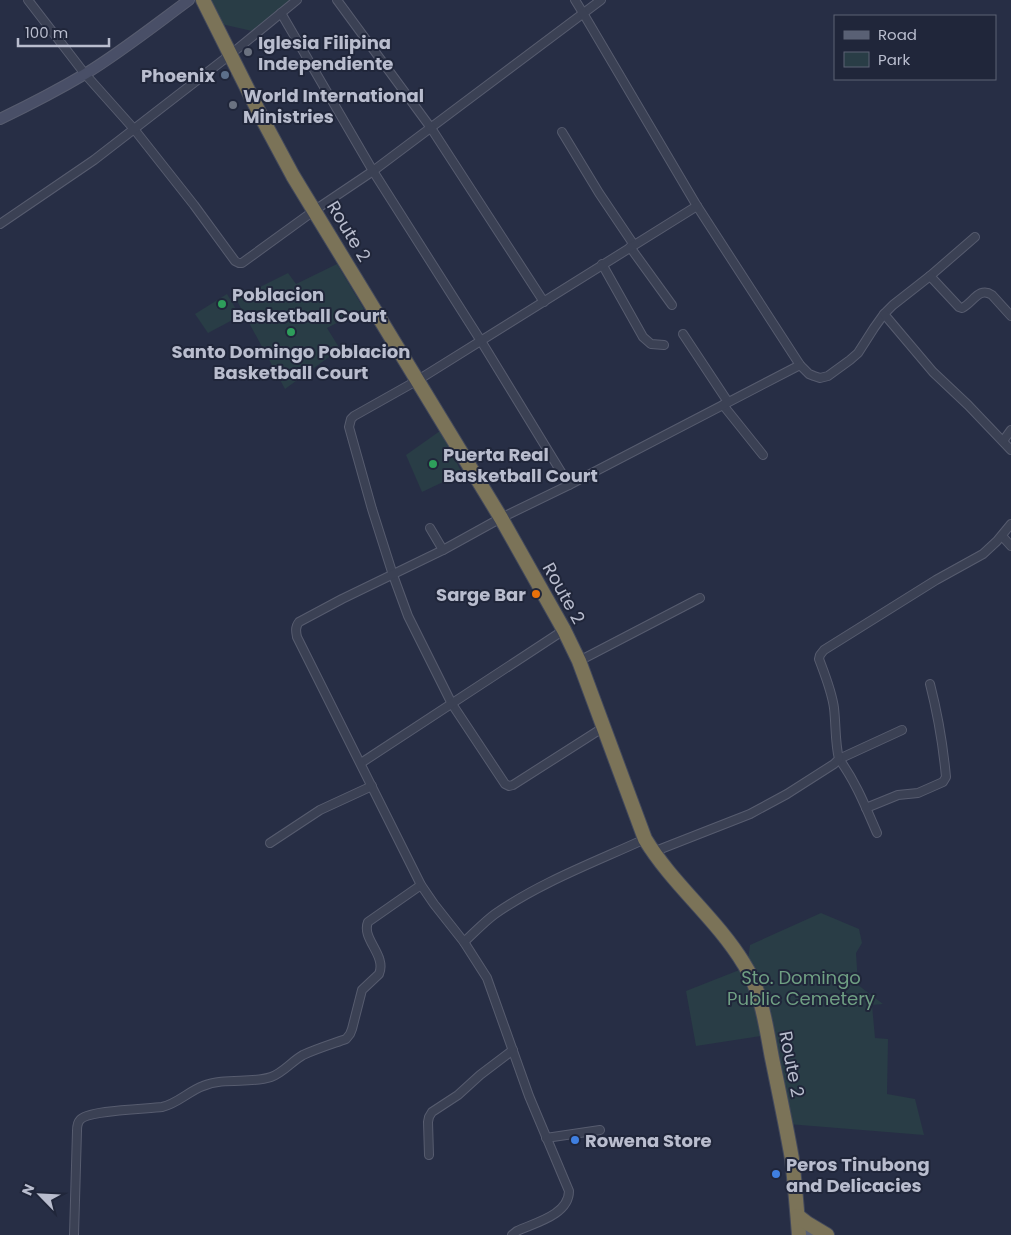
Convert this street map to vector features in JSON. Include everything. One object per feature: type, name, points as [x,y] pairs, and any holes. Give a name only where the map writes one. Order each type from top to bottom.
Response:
[{"type":"highway","name":"Route 2","points":[[203,0],[264,122],[294,176],[501,518],[564,630],[579,661],[646,839],[653,852],[746,966],[755,985],[761,1006],[785,1125],[792,1161],[799,1234]]},
{"type":"highway","points":[[798,1216],[828,1235]]},
{"type":"main road","points":[[799,1234],[828,1235]]},
{"type":"street","points":[[28,0],[85,74],[134,129],[237,262],[242,263],[373,171],[601,0]]},
{"type":"street","points":[[0,119],[85,74],[188,0]]},
{"type":"street","points":[[0,224],[94,160],[231,54],[297,0]]},
{"type":"street","points":[[337,0],[431,128],[544,302]]},
{"type":"street","points":[[574,0],[697,206],[800,365],[809,374],[820,378],[828,376],[850,360],[858,353],[884,314],[893,305],[975,237]]},
{"type":"street","points":[[281,13],[373,171],[481,341],[569,485]]},
{"type":"street","points":[[562,132],[632,246],[672,305]]},
{"type":"street","points":[[604,727],[509,786],[505,784],[452,704],[408,616],[364,483],[349,424],[354,416],[418,380],[697,206]]},
{"type":"street","points":[[602,264],[646,340],[651,344],[664,345]]},
{"type":"street","points":[[930,276],[959,307],[962,308],[978,294],[985,292],[992,295],[1011,316]]},
{"type":"street","points":[[884,314],[933,372],[1011,450]]},
{"type":"street","points":[[683,334],[725,403],[763,455]]},
{"type":"street","points":[[512,1235],[560,1211],[569,1198],[569,1191],[529,1096],[487,978],[464,942],[421,885],[302,646],[296,630],[297,625],[299,622],[342,599],[443,550],[501,518],[569,485],[800,365]]},
{"type":"street","points":[[1003,441],[1011,430]]},
{"type":"street","points":[[877,833],[857,789],[837,753],[834,705],[820,659],[821,652],[936,580],[984,554],[1011,524]]},
{"type":"street","points":[[430,528],[443,550]]},
{"type":"street","points":[[1002,536],[1011,546]]},
{"type":"street","points":[[579,661],[700,598]]},
{"type":"street","points":[[361,763],[564,630]]},
{"type":"street","points":[[866,808],[898,795],[918,793],[945,779],[946,772],[938,714],[930,684]]},
{"type":"street","points":[[653,852],[750,814],[786,794],[839,759],[902,730]]},
{"type":"street","points":[[270,843],[320,810],[372,786]]},
{"type":"street","points":[[464,942],[493,916],[517,900],[546,884],[646,839]]},
{"type":"street","points":[[74,1235],[77,1131],[80,1119],[84,1116],[97,1114],[166,1106],[202,1086],[210,1084],[231,1080],[265,1079],[276,1075],[301,1056],[346,1039],[352,1029],[362,990],[381,970],[381,962],[366,929],[368,922],[421,885]]},
{"type":"street","points":[[429,1155],[428,1122],[432,1112],[458,1096],[480,1075],[513,1050]]},
{"type":"street","points":[[546,1138],[600,1130]]},
{"type":"green space","points":[[206,0],[292,0],[252,31],[217,23]]},
{"type":"green space","points":[[337,264],[364,309],[327,328],[340,349],[285,389],[236,299],[288,273],[296,284]]},
{"type":"green space","name":"Poblacion Basketball Court","points":[[227,294],[240,316],[208,333],[195,314]]},
{"type":"green space","name":"Puerta Real Basketball Court","points":[[440,431],[462,473],[422,492],[406,455]]},
{"type":"green space","name":"Sto. Domingo Public Cemetery","points":[[821,913],[859,929],[862,943],[856,953],[858,985],[883,1004],[872,1005],[875,1038],[888,1039],[887,1094],[915,1099],[924,1135],[788,1124],[768,1035],[696,1046],[686,991],[747,967],[750,945]]},
{"type":"place","name":"Iglesia Filipina Independiente","points":[[248,52]]},
{"type":"place","name":"Phoenix","points":[[225,75]]},
{"type":"place","name":"World International Ministries","points":[[233,105]]},
{"type":"place","name":"Poblacion Basketball Court","points":[[222,304]]},
{"type":"place","name":"Santo Domingo Poblacion Basketball Court","points":[[291,332]]},
{"type":"place","name":"Puerta Real Basketball Court","points":[[433,464]]},
{"type":"place","name":"Sarge Bar","points":[[536,594]]},
{"type":"place","name":"Rowena Store","points":[[575,1140]]},
{"type":"place","name":"Peros Tinubong and Delicacies","points":[[776,1174]]}]
